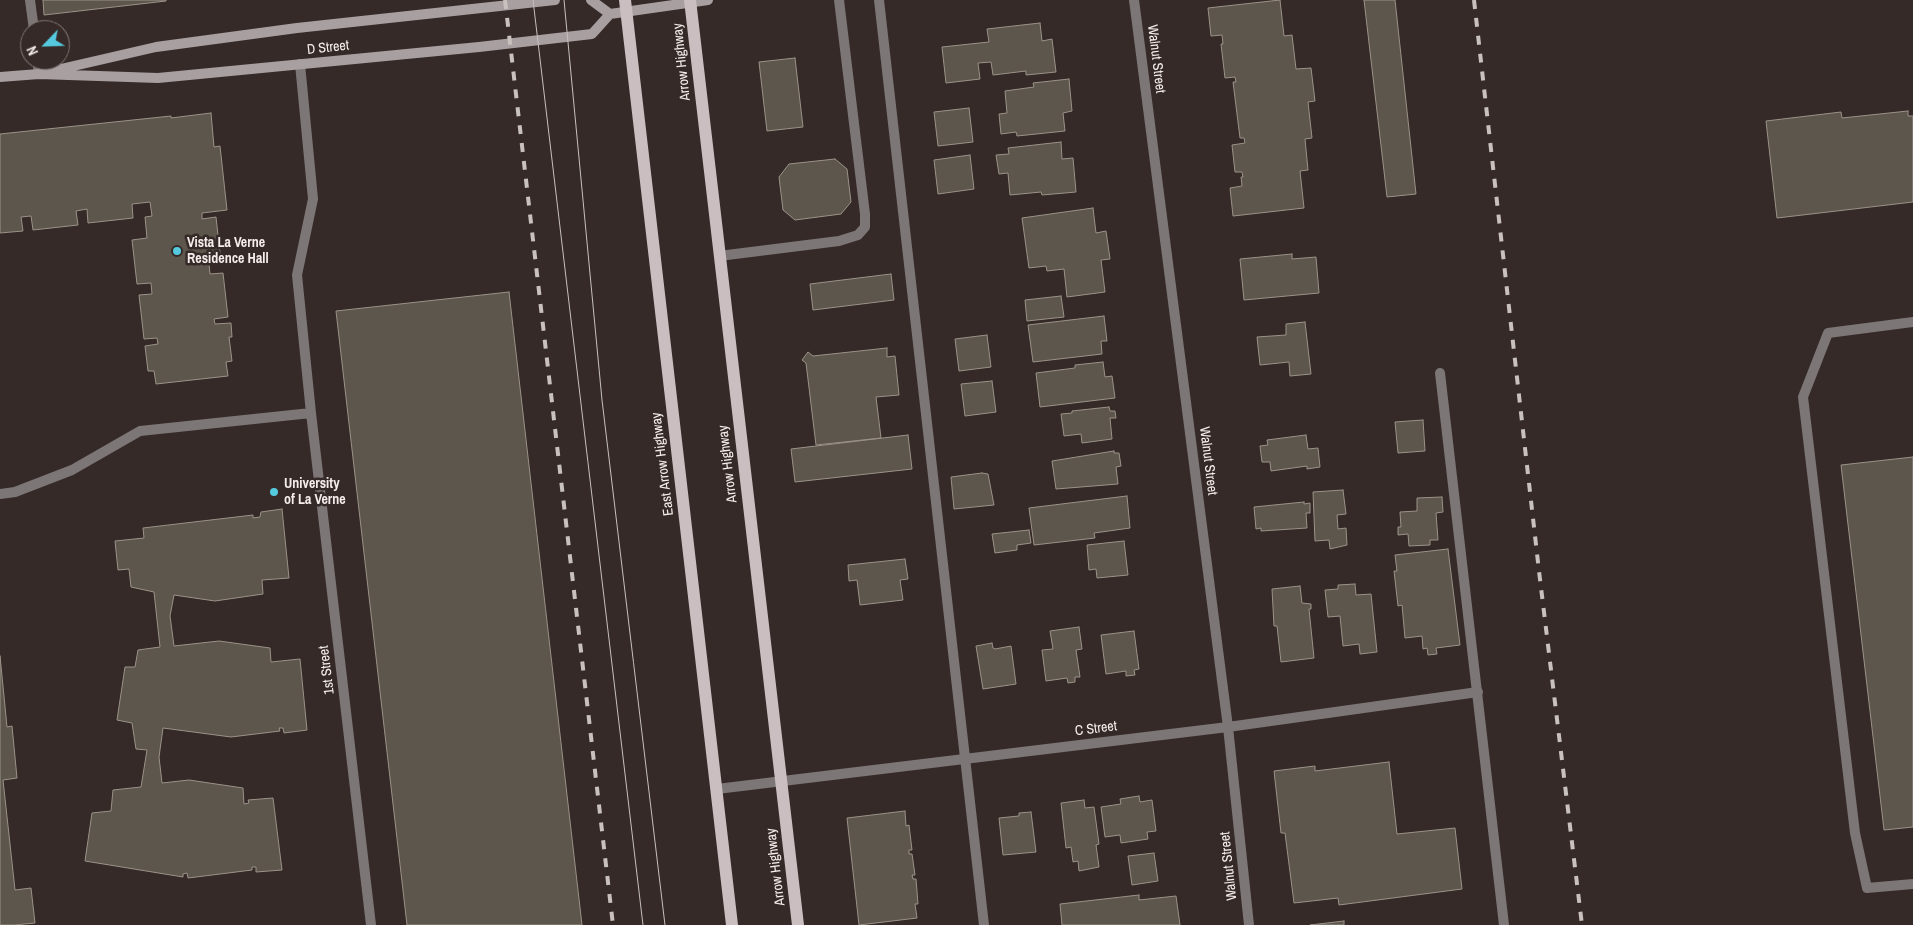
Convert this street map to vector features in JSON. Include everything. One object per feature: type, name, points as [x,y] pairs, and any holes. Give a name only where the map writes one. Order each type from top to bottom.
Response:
[{"type":"main road","name":"Arrow Highway","points":[[690,2],[798,925]]},
{"type":"main road","name":"East Arrow Highway","points":[[625,6],[732,925]]},
{"type":"street","points":[[30,0],[33,20]]},
{"type":"street","name":"D Street","points":[[39,74],[156,46],[297,28],[555,0]]},
{"type":"street","points":[[591,0],[610,14],[625,6],[708,0]]},
{"type":"street","points":[[719,256],[838,241],[858,235],[865,227],[839,0]]},
{"type":"street","points":[[879,0],[984,925]]},
{"type":"street","name":"Walnut Street","points":[[1134,0],[1228,727],[1249,925]]},
{"type":"street","name":"D Street","points":[[0,77],[39,74],[158,78],[479,47],[592,34],[610,14]]},
{"type":"street","name":"1st Street","points":[[300,64],[313,199],[297,275],[311,413],[371,925]]},
{"type":"street","points":[[38,70],[39,74]]},
{"type":"street","points":[[1913,322],[1828,333],[1803,397],[1855,833],[1867,888],[1913,884]]},
{"type":"street","points":[[1440,373],[1504,925]]},
{"type":"street","points":[[0,494],[15,492],[72,470],[140,431],[311,413]]},
{"type":"street","name":"C Street","points":[[716,789],[1228,727],[1478,692]]},
{"type":"building","points":[[43,0],[166,0],[166,1],[44,15]]},
{"type":"building","points":[[1280,0],[1284,36],[1292,35],[1296,69],[1311,68],[1315,101],[1308,102],[1312,138],[1305,139],[1308,170],[1300,171],[1304,208],[1233,216],[1230,188],[1242,186],[1241,177],[1243,177],[1242,172],[1235,172],[1232,145],[1245,143],[1244,138],[1240,138],[1233,82],[1236,82],[1235,77],[1225,78],[1221,44],[1223,44],[1222,35],[1211,36],[1208,8]]},
{"type":"building","points":[[1364,0],[1395,0],[1416,194],[1387,197]]},
{"type":"building","points":[[1040,23],[1042,41],[1052,39],[1056,72],[1026,75],[1026,71],[993,75],[991,62],[978,63],[980,79],[946,83],[942,47],[989,42],[987,29]]},
{"type":"building","points":[[795,58],[803,127],[767,131],[759,62]]},
{"type":"building","points":[[1069,79],[1072,111],[1063,113],[1065,131],[1017,136],[1016,132],[1001,134],[999,114],[1007,113],[1005,91],[1034,87],[1033,83]]},
{"type":"building","points":[[969,108],[973,142],[938,146],[934,112]]},
{"type":"building","points":[[1908,111],[1908,116],[1913,116],[1913,202],[1777,218],[1766,121],[1841,112],[1842,118]]},
{"type":"building","name":"Vista La Verne Residence Hall","points":[[211,113],[214,147],[220,146],[227,210],[202,213],[202,219],[216,217],[221,262],[209,264],[210,274],[223,273],[228,317],[214,319],[215,324],[231,323],[232,337],[229,337],[232,361],[226,362],[228,376],[156,384],[154,371],[148,371],[145,346],[158,344],[157,338],[144,339],[139,295],[152,294],[151,283],[137,284],[132,240],[147,238],[145,217],[152,216],[150,202],[132,204],[133,218],[88,223],[87,209],[76,211],[78,225],[33,230],[31,216],[21,217],[23,231],[0,233],[0,134]]},
{"type":"building","points":[[1061,142],[1062,159],[1073,158],[1076,192],[1042,195],[1041,192],[1010,195],[1008,173],[999,174],[996,155],[1009,154],[1008,148]]},
{"type":"building","points":[[970,155],[974,189],[938,194],[934,160]]},
{"type":"building","points":[[835,159],[847,169],[851,202],[841,214],[795,220],[783,210],[779,177],[789,164]]},
{"type":"building","points":[[1093,208],[1096,233],[1106,231],[1110,259],[1101,260],[1105,292],[1067,297],[1064,269],[1047,271],[1046,266],[1029,268],[1022,218]]},
{"type":"building","points":[[1292,254],[1292,259],[1316,257],[1319,293],[1244,300],[1240,259]]},
{"type":"building","points":[[891,274],[894,300],[813,310],[810,284]]},
{"type":"building","points":[[509,292],[582,925],[407,925],[336,311]]},
{"type":"building","points":[[1061,296],[1064,317],[1027,321],[1025,300]]},
{"type":"building","points":[[1104,316],[1107,341],[1101,341],[1102,354],[1033,362],[1028,325]]},
{"type":"building","points":[[1305,322],[1311,374],[1290,376],[1289,362],[1260,365],[1257,337],[1286,335],[1286,324]]},
{"type":"building","points":[[987,335],[991,367],[959,371],[955,339]]},
{"type":"building","points":[[887,348],[887,357],[895,356],[899,395],[876,397],[881,438],[816,445],[806,363],[802,360],[808,352],[813,356]]},
{"type":"building","points":[[1103,362],[1105,377],[1112,376],[1115,398],[1040,407],[1036,373],[1075,368],[1075,365]]},
{"type":"building","points":[[992,381],[996,412],[965,416],[961,384]]},
{"type":"building","points":[[1109,407],[1110,411],[1115,411],[1116,418],[1110,418],[1112,439],[1082,443],[1081,434],[1064,436],[1061,414]]},
{"type":"building","points":[[1423,420],[1425,451],[1398,453],[1395,422]]},
{"type":"building","points":[[908,435],[912,469],[795,482],[791,449]]},
{"type":"building","points":[[1306,435],[1308,449],[1318,448],[1320,467],[1307,469],[1307,466],[1271,471],[1270,462],[1262,462],[1260,446],[1268,445],[1267,440]]},
{"type":"building","points":[[1114,451],[1114,453],[1119,453],[1121,466],[1116,467],[1118,484],[1056,489],[1052,461]]},
{"type":"building","points":[[1913,457],[1913,827],[1884,830],[1841,465]]},
{"type":"building","points":[[988,474],[994,505],[954,509],[951,477]]},
{"type":"building","points":[[1343,490],[1346,514],[1337,515],[1338,529],[1346,528],[1347,545],[1330,549],[1329,540],[1315,541],[1313,492]]},
{"type":"building","points":[[1127,496],[1130,528],[1094,533],[1095,538],[1034,545],[1029,508]]},
{"type":"building","points":[[1442,497],[1443,512],[1436,513],[1438,540],[1430,540],[1430,545],[1409,546],[1408,534],[1398,535],[1398,527],[1401,527],[1400,512],[1417,511],[1417,498]]},
{"type":"building","points":[[1304,502],[1304,504],[1310,503],[1310,513],[1306,513],[1307,528],[1261,531],[1261,528],[1256,529],[1254,507]]},
{"type":"building","points":[[282,509],[289,578],[262,580],[263,594],[215,601],[174,595],[170,616],[174,646],[219,641],[270,648],[271,662],[300,659],[307,730],[284,733],[283,728],[279,728],[280,731],[231,737],[163,728],[159,757],[162,783],[189,780],[243,788],[244,804],[249,803],[248,800],[273,798],[282,870],[256,872],[256,867],[252,867],[252,870],[188,878],[187,873],[183,874],[183,877],[85,861],[92,813],[111,811],[113,790],[141,787],[147,750],[136,749],[132,723],[117,720],[125,667],[135,667],[138,650],[160,647],[154,592],[131,587],[129,569],[118,570],[115,541],[144,538],[143,528],[253,515],[253,518],[260,517],[261,512]]},
{"type":"building","points":[[1029,530],[1031,543],[1017,545],[1017,550],[995,553],[992,534]]},
{"type":"building","points":[[1124,541],[1128,575],[1097,578],[1096,569],[1089,570],[1087,545]]},
{"type":"building","points":[[1448,549],[1460,645],[1436,648],[1437,654],[1428,655],[1427,648],[1423,649],[1422,636],[1405,638],[1402,605],[1398,606],[1394,571],[1397,571],[1395,555]]},
{"type":"building","points":[[905,559],[908,579],[900,580],[903,600],[860,605],[857,580],[849,581],[848,565]]},
{"type":"building","points":[[1355,584],[1356,595],[1371,594],[1377,652],[1360,654],[1359,644],[1343,646],[1340,616],[1328,617],[1325,590],[1338,589],[1338,585]]},
{"type":"building","points":[[1300,586],[1302,603],[1311,604],[1311,609],[1309,609],[1314,658],[1281,662],[1277,626],[1274,626],[1272,589]]},
{"type":"building","points":[[1079,627],[1082,649],[1076,650],[1080,677],[1075,677],[1075,682],[1068,683],[1067,678],[1046,681],[1042,650],[1053,649],[1050,631]]},
{"type":"building","points":[[1134,631],[1139,669],[1134,670],[1135,675],[1126,676],[1126,671],[1106,674],[1101,635]]},
{"type":"building","points":[[992,643],[995,649],[1011,646],[1016,684],[983,689],[976,646]]},
{"type":"building","points":[[0,656],[7,727],[12,726],[17,778],[3,780],[15,890],[31,888],[35,923],[14,925],[0,925]]},
{"type":"building","points":[[1389,762],[1397,834],[1455,828],[1462,889],[1339,905],[1338,898],[1294,903],[1285,833],[1281,833],[1274,771],[1315,766],[1315,771]]},
{"type":"building","points":[[1139,796],[1140,802],[1152,800],[1156,831],[1147,832],[1148,839],[1121,843],[1120,835],[1105,837],[1101,807],[1121,804],[1120,799]]},
{"type":"building","points":[[1084,800],[1085,808],[1094,807],[1099,844],[1096,845],[1099,867],[1079,871],[1078,861],[1073,862],[1071,847],[1066,848],[1061,803]]},
{"type":"building","points":[[905,811],[906,826],[909,825],[912,850],[909,850],[909,854],[912,854],[915,875],[912,875],[913,879],[916,879],[918,904],[915,904],[917,918],[859,925],[847,818]]},
{"type":"building","points":[[1031,812],[1036,852],[1003,855],[999,818],[1019,816],[1019,813]]},
{"type":"building","points":[[1154,853],[1158,881],[1132,885],[1128,856]]},
{"type":"building","points":[[1139,895],[1139,900],[1176,896],[1180,925],[1062,925],[1060,904]]},
{"type":"building","points":[[1344,921],[1344,925],[1310,925]]},
{"type":"tram line","points":[[533,0],[643,925]]},
{"type":"tram line","points":[[564,0],[602,400],[665,925]]},
{"type":"railway","points":[[505,0],[613,925]]},
{"type":"railway","points":[[1474,0],[1539,571],[1582,925]]},
{"type":"place","name":"Vista La Verne Residence Hall","points":[[177,251]]},
{"type":"place","name":"University of La Verne","points":[[274,492]]}]
